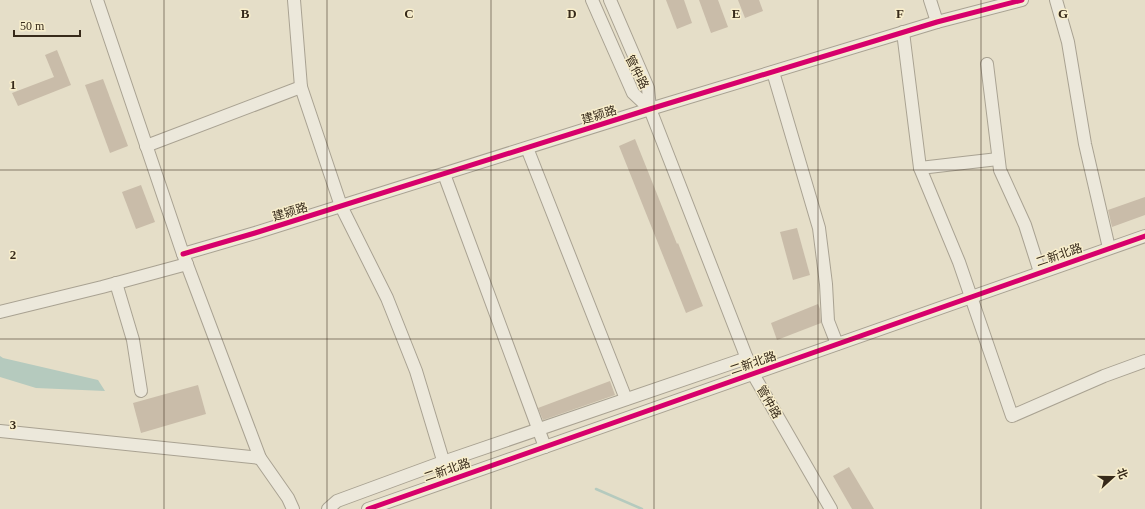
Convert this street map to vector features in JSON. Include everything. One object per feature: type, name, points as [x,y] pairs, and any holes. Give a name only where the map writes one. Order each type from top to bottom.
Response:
[{"type":"street","points":[[97,0],[185,259],[260,458],[288,498],[293,509]]},
{"type":"street","points":[[294,0],[301,87],[341,206],[387,298],[416,371],[449,480]]},
{"type":"street","name":"管仲路","points":[[592,0],[633,93],[650,109]]},
{"type":"street","name":"管仲路","points":[[610,0],[648,88],[650,109],[753,374],[831,509]]},
{"type":"street","points":[[930,0],[936,22]]},
{"type":"street","name":"建颍路","points":[[0,312],[116,283],[341,206],[650,109],[936,22],[1022,0]]},
{"type":"street","points":[[1056,0],[1068,42],[1085,144],[1109,248]]},
{"type":"street","points":[[902,32],[920,168],[959,262],[1012,416],[1104,376],[1145,361]]},
{"type":"street","points":[[987,64],[1000,170],[1025,225],[1040,272]]},
{"type":"street","points":[[773,72],[819,228],[826,284],[828,321],[837,344]]},
{"type":"street","points":[[146,146],[301,87]]},
{"type":"street","points":[[527,148],[626,399]]},
{"type":"street","points":[[920,168],[998,159]]},
{"type":"street","points":[[444,174],[545,447]]},
{"type":"street","name":"二新北路","points":[[368,509],[1145,236]]},
{"type":"street","points":[[116,283],[132,340],[141,391]]},
{"type":"street","points":[[328,509],[337,501],[443,462],[747,358]]},
{"type":"street","points":[[0,432],[260,458]]},
{"type":"shaded area","points":[[0,356],[3,358],[98,380],[105,391],[36,388],[0,377]]},
{"type":"building","points":[[666,0],[684,0],[692,23],[677,29]]},
{"type":"building","points":[[699,0],[718,0],[728,27],[711,33]]},
{"type":"building","points":[[738,0],[759,0],[763,11],[745,18]]},
{"type":"building","points":[[57,50],[71,85],[18,106],[12,93],[54,77],[45,55]]},
{"type":"building","points":[[103,79],[128,146],[110,153],[85,85]]},
{"type":"building","points":[[635,139],[703,306],[686,313],[619,146]]},
{"type":"building","points":[[141,185],[155,222],[136,229],[122,192]]},
{"type":"building","points":[[1145,197],[1145,215],[1112,227],[1108,210]]},
{"type":"building","points":[[797,228],[810,275],[793,280],[780,232]]},
{"type":"building","points":[[818,304],[821,323],[777,340],[771,323]]},
{"type":"building","points":[[610,381],[615,395],[543,420],[538,408]]},
{"type":"building","points":[[198,385],[206,414],[141,433],[133,403]]},
{"type":"building","points":[[849,467],[874,509],[852,509],[833,476]]},
{"type":"waterway","points":[[596,489],[642,509]]},
{"type":"cycle path","points":[[183,254],[255,233],[650,109],[937,22],[1022,0]]},
{"type":"cycle path","points":[[368,509],[1145,236]]}]
